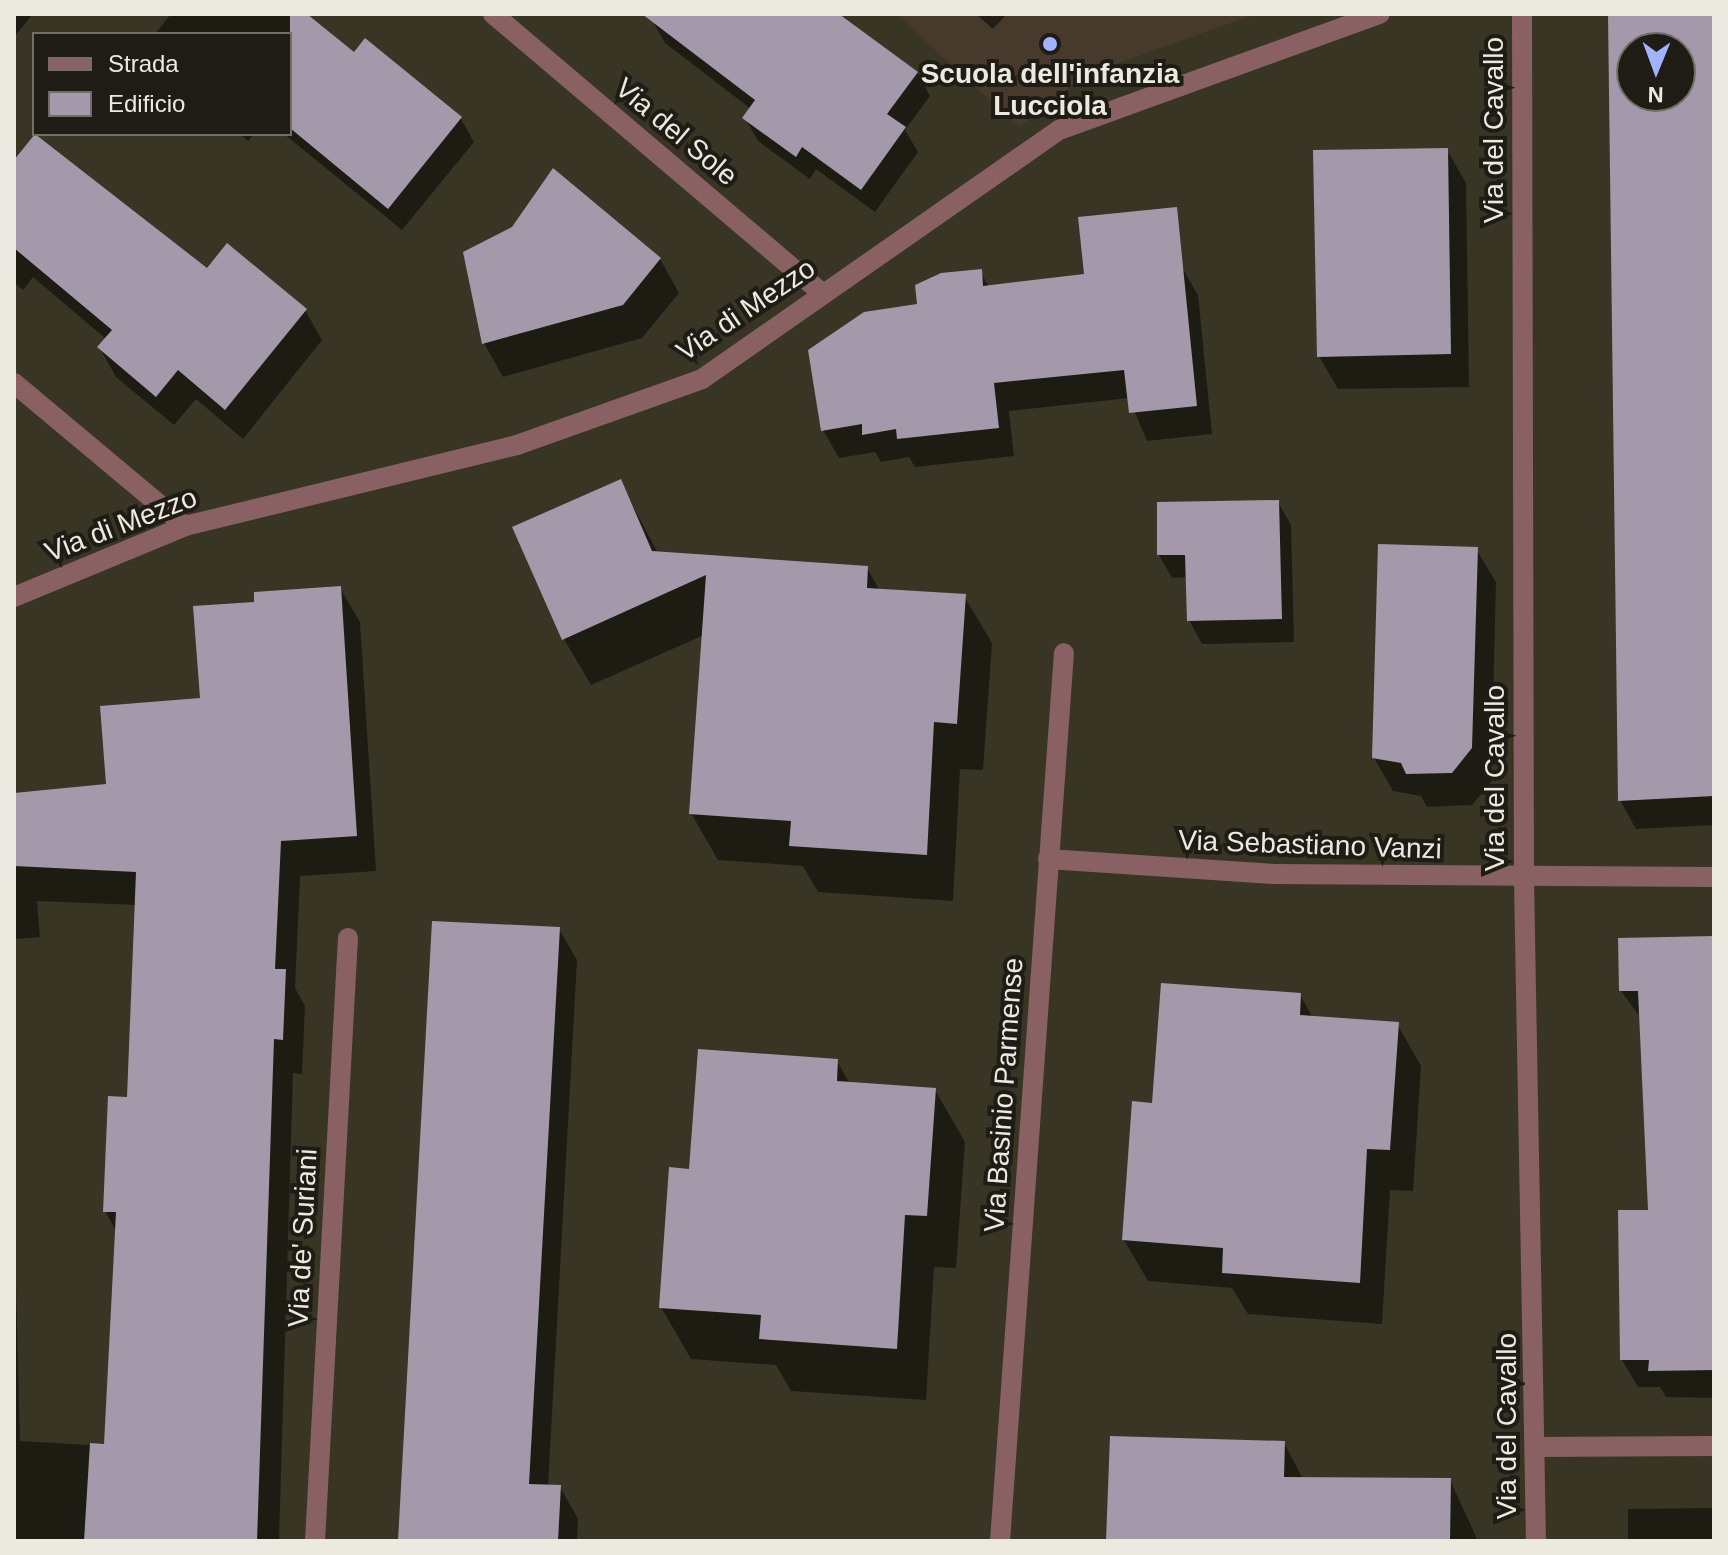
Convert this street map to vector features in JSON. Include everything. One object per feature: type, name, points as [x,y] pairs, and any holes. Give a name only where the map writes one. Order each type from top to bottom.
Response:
[{"type":"street","name":"Via del Sole","points":[[493,14],[823,294]]},
{"type":"street","name":"Via di Mezzo","points":[[14,597],[185,526],[517,445],[702,379],[1059,130],[1380,14]]},
{"type":"street","name":"Via del Cavallo","points":[[1522,14],[1524,881],[1536,1541]]},
{"type":"street","points":[[14,383],[185,526]]},
{"type":"street","name":"Via Basinio Parmense","points":[[1000,1541],[1064,653]]},
{"type":"street","name":"Via Sebastiano Vanzi","points":[[1048,859],[1524,881],[1714,877]]},
{"type":"street","name":"Via de' Suriani","points":[[315,1541],[348,938]]},
{"type":"street","points":[[1535,1447],[1714,1446]]},
{"type":"shaded area","name":"Scuola dell'infanzia Lucciola","points":[[896,14],[1256,14],[1085,75],[1019,127]]},
{"type":"building","points":[[290,14],[307,14],[354,52],[365,38],[462,117],[388,209],[292,130]]},
{"type":"building","points":[[642,14],[839,14],[918,72],[887,114],[906,127],[861,190],[802,147],[796,157],[742,118],[755,100]]},
{"type":"building","points":[[1608,14],[1714,14],[1714,796],[1618,801]]},
{"type":"building","points":[[33,136],[38,136],[207,268],[227,243],[307,309],[225,410],[178,370],[156,397],[97,347],[112,330],[14,248],[14,160]]},
{"type":"building","points":[[1448,148],[1451,354],[1317,357],[1313,150]]},
{"type":"building","points":[[553,168],[661,258],[623,305],[482,344],[463,252],[512,227]]},
{"type":"building","points":[[1177,207],[1197,406],[1129,413],[1124,370],[994,383],[999,428],[897,439],[896,429],[862,435],[862,424],[821,431],[808,350],[864,312],[917,304],[915,285],[941,273],[982,269],[983,286],[1084,274],[1078,217]]},
{"type":"building","points":[[621,479],[652,551],[868,566],[867,588],[966,594],[957,724],[934,722],[927,855],[789,846],[791,821],[689,814],[706,575],[562,640],[512,527]]},
{"type":"building","points":[[1279,500],[1282,619],[1187,621],[1185,555],[1157,555],[1157,502]]},
{"type":"building","points":[[1378,544],[1478,547],[1472,748],[1452,773],[1406,774],[1401,763],[1372,758]]},
{"type":"building","points":[[341,586],[357,836],[281,841],[275,969],[286,969],[283,1040],[274,1039],[257,1541],[84,1541],[90,1443],[104,1444],[116,1212],[103,1212],[108,1096],[127,1097],[136,872],[14,866],[14,793],[106,784],[100,706],[200,698],[193,606],[254,602],[254,592]]},
{"type":"building","points":[[432,921],[560,927],[529,1484],[561,1485],[558,1541],[398,1541]]},
{"type":"building","points":[[1714,936],[1714,1370],[1648,1371],[1649,1360],[1620,1360],[1618,1210],[1648,1210],[1638,991],[1619,991],[1618,938]]},
{"type":"building","points":[[1161,983],[1301,993],[1300,1015],[1399,1022],[1390,1150],[1367,1149],[1360,1283],[1222,1273],[1223,1248],[1122,1240],[1132,1101],[1152,1103]]},
{"type":"building","points":[[698,1049],[838,1059],[837,1081],[936,1088],[927,1216],[905,1215],[897,1349],[759,1339],[761,1315],[659,1308],[669,1167],[689,1169]]},
{"type":"building","points":[[1110,1436],[1285,1441],[1284,1477],[1451,1478],[1450,1541],[1106,1541]]},
{"type":"place","name":"Scuola dell'infanzia Lucciola","points":[[1050,44]]}]
